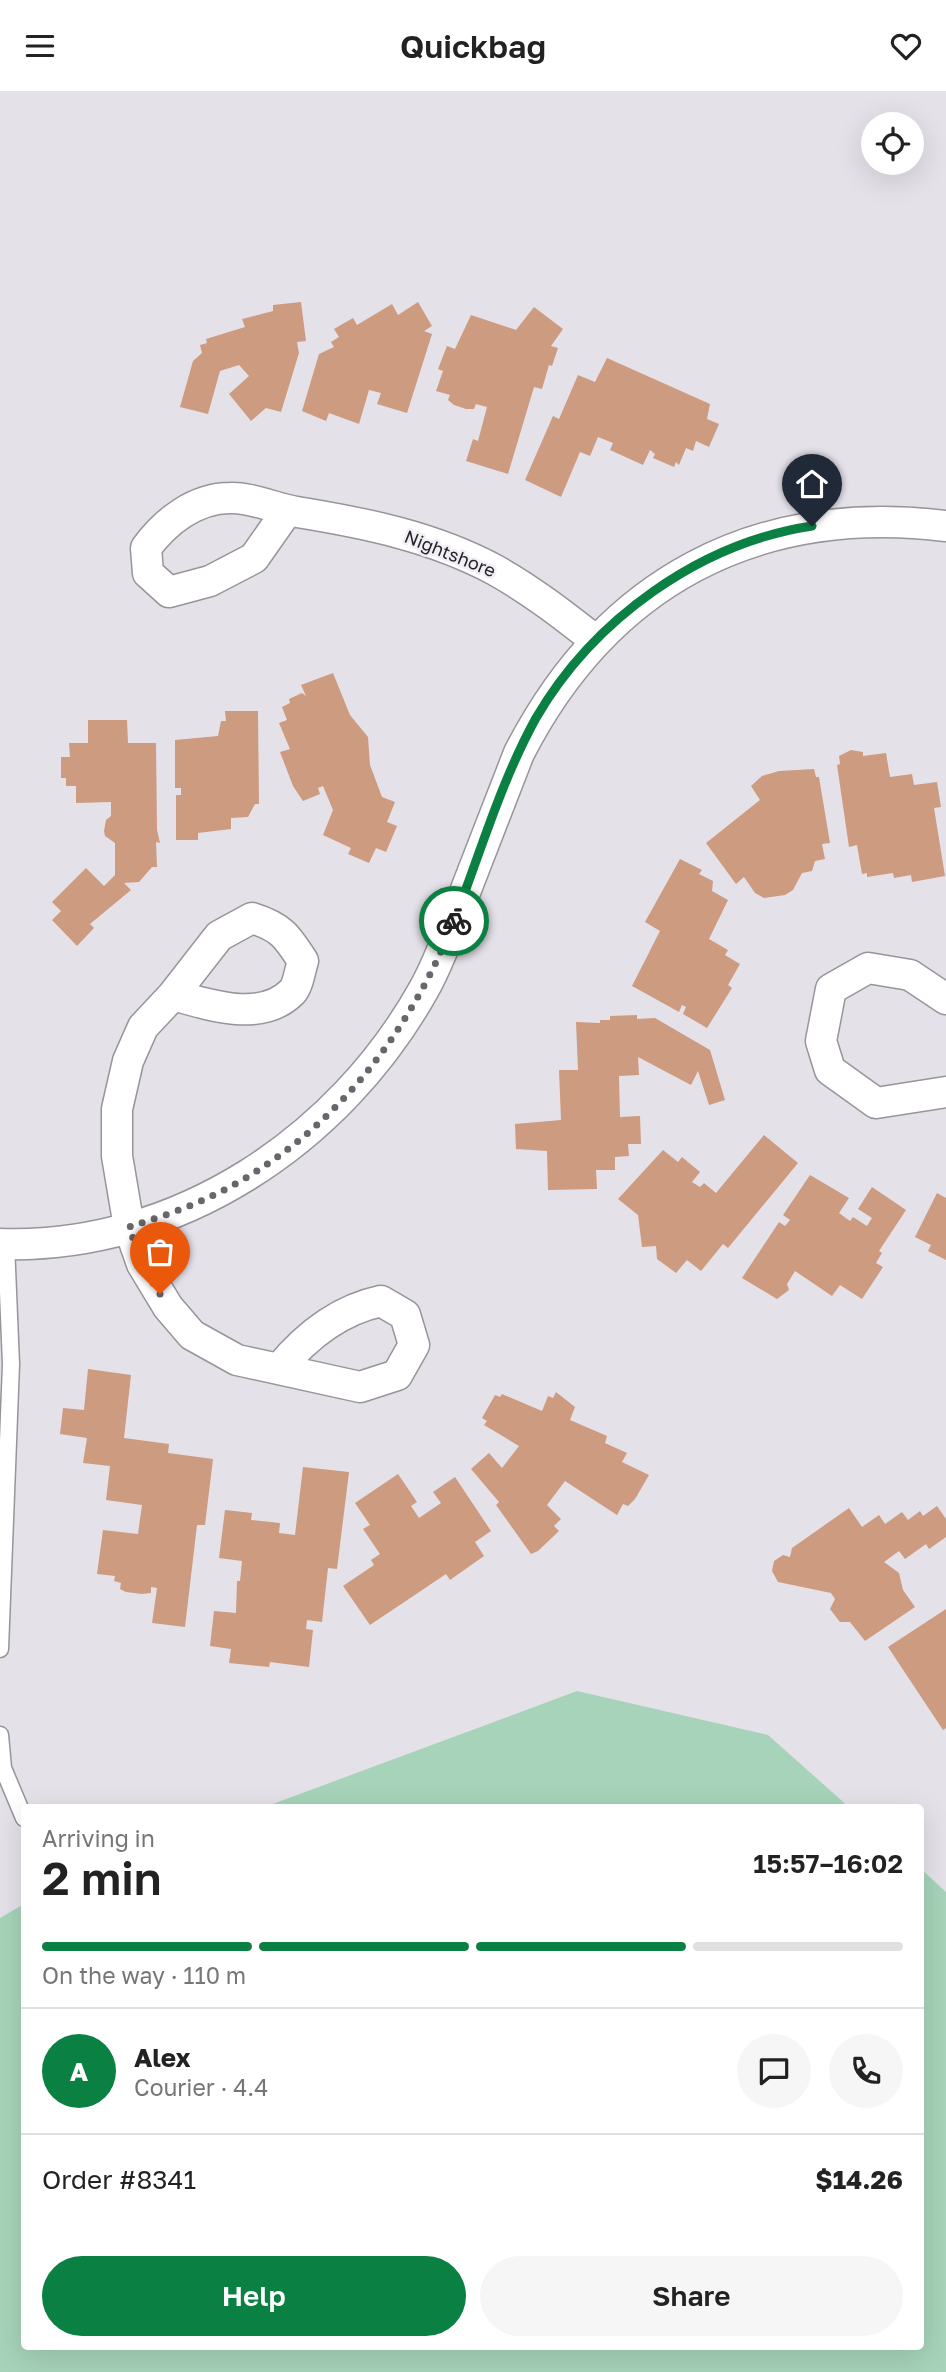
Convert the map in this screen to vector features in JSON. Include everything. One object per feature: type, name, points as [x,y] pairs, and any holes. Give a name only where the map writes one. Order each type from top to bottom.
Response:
[{"type":"street","name":"Nightshore","points":[[287,511],[369,524],[432,543],[493,569],[538,597],[595,640]]},
{"type":"street","points":[[3,1244],[60,1241],[129,1227],[195,1204],[239,1181],[281,1154],[355,1088],[400,1029],[425,986],[519,753],[537,716],[573,665],[595,640],[626,612],[677,576],[744,544],[791,529],[853,520],[894,520],[946,526]]},
{"type":"street","points":[[946,999],[910,975],[869,968],[831,989],[821,1041],[830,1070],[876,1103],[946,1092]]},
{"type":"street","points":[[173,995],[143,1027],[128,1061],[117,1109],[117,1156],[129,1227],[142,1264],[160,1294],[192,1335],[237,1360],[279,1369]]},
{"type":"lane","points":[[0,1649],[11,1364],[3,1244]]},
{"type":"lane","points":[[0,1735],[3,1768],[21,1811]]},
{"type":"green space","points":[[577,1691],[768,1735],[846,1804],[273,1804]]},
{"type":"green space","points":[[924,1872],[946,1892],[946,2372],[0,2372],[0,1918],[21,1906],[21,2350],[924,2350]]},
{"type":"building","points":[[301,302],[306,341],[297,342],[299,353],[281,412],[266,408],[251,421],[229,394],[249,376],[239,365],[220,371],[208,414],[180,407],[193,361],[202,353],[200,345],[207,343],[206,339],[245,327],[242,319],[273,311],[273,305]]},
{"type":"building","points":[[418,302],[432,326],[424,331],[432,334],[407,413],[377,404],[381,393],[369,390],[359,424],[329,413],[326,421],[302,411],[319,354],[334,347],[331,342],[339,337],[334,329],[353,318],[357,325],[392,304],[398,315]]},
{"type":"building","points":[[534,307],[563,329],[551,346],[558,348],[552,366],[549,365],[542,389],[534,387],[508,474],[466,461],[473,439],[478,441],[487,407],[476,404],[474,409],[466,409],[454,405],[448,400],[450,395],[436,391],[443,371],[438,369],[447,346],[455,349],[471,315],[516,330]]},
{"type":"building","points":[[607,358],[710,404],[707,419],[719,424],[709,447],[696,441],[693,451],[686,448],[679,465],[676,462],[674,467],[653,458],[655,454],[650,450],[643,465],[610,450],[613,443],[598,437],[590,456],[580,452],[561,497],[525,480],[553,416],[559,419],[578,375],[595,382]]},
{"type":"building","points":[[333,673],[350,715],[368,737],[370,765],[382,797],[395,802],[387,822],[397,826],[386,852],[376,848],[369,863],[348,854],[351,848],[323,835],[333,810],[323,786],[318,788],[320,794],[303,801],[293,786],[280,752],[290,749],[279,723],[287,720],[282,707],[290,703],[289,699],[302,693],[306,696],[301,685]]},
{"type":"building","points":[[225,711],[258,711],[259,804],[255,804],[248,817],[231,818],[231,829],[198,833],[198,840],[176,840],[176,795],[181,795],[181,788],[175,788],[175,740],[218,736],[221,721],[226,721]]},
{"type":"building","points":[[88,720],[127,720],[128,743],[156,743],[157,830],[160,843],[156,842],[157,867],[152,867],[139,882],[124,883],[131,890],[90,924],[94,928],[77,946],[52,920],[61,911],[52,902],[86,868],[104,886],[115,875],[115,843],[105,836],[104,831],[106,820],[111,816],[111,802],[76,803],[76,786],[66,786],[66,778],[61,778],[61,757],[70,757],[69,743],[88,743]]},
{"type":"building","points":[[851,750],[863,752],[863,756],[886,753],[890,777],[912,774],[914,785],[937,782],[941,807],[934,808],[945,876],[912,882],[911,875],[894,878],[893,873],[867,877],[867,873],[862,874],[857,845],[849,847],[837,765],[840,764],[839,756]]},
{"type":"building","points":[[814,769],[816,777],[819,777],[830,843],[822,844],[825,859],[815,861],[812,871],[802,873],[793,890],[785,895],[764,898],[755,893],[744,877],[736,884],[706,843],[760,800],[751,786],[762,776],[779,771]]},
{"type":"building","points":[[680,859],[702,870],[699,874],[713,881],[712,891],[728,900],[709,939],[728,950],[725,955],[740,964],[728,985],[732,988],[707,1028],[683,1014],[686,1007],[682,1005],[679,1012],[632,986],[660,931],[645,922]]},
{"type":"building","points":[[637,1015],[637,1019],[655,1018],[710,1050],[725,1100],[709,1105],[698,1071],[691,1085],[638,1057],[639,1075],[619,1076],[620,1117],[640,1116],[641,1144],[628,1144],[629,1156],[615,1157],[615,1170],[596,1170],[597,1189],[548,1190],[547,1151],[516,1149],[515,1124],[561,1120],[559,1070],[578,1070],[576,1022],[600,1023],[600,1020],[610,1020],[610,1016]]},
{"type":"building","points":[[764,1135],[798,1163],[728,1248],[723,1244],[701,1271],[687,1260],[676,1273],[657,1259],[656,1246],[642,1247],[638,1215],[618,1199],[663,1150],[678,1162],[682,1157],[700,1172],[692,1182],[700,1187],[704,1183],[716,1193]]},
{"type":"building","points":[[810,1175],[849,1198],[839,1213],[850,1221],[853,1217],[867,1226],[872,1218],[858,1209],[872,1187],[906,1210],[879,1251],[882,1253],[876,1263],[883,1267],[862,1299],[840,1285],[832,1296],[795,1271],[787,1284],[789,1290],[777,1299],[742,1278],[779,1222],[785,1226],[790,1220],[783,1215]]},
{"type":"building","points":[[937,1193],[946,1198],[946,1260],[928,1251],[931,1245],[915,1237]]},
{"type":"building","points":[[88,1369],[131,1375],[124,1438],[169,1444],[168,1453],[213,1459],[205,1525],[197,1525],[185,1627],[152,1623],[157,1588],[151,1587],[151,1593],[126,1592],[120,1589],[121,1583],[114,1581],[115,1576],[97,1574],[103,1530],[138,1534],[142,1505],[106,1500],[110,1466],[83,1463],[87,1438],[60,1434],[63,1408],[84,1410]]},
{"type":"building","points":[[556,1392],[575,1407],[570,1420],[607,1436],[605,1443],[627,1453],[622,1462],[649,1475],[635,1499],[628,1506],[623,1504],[617,1515],[565,1481],[547,1505],[561,1519],[554,1526],[559,1531],[538,1551],[531,1554],[496,1505],[499,1502],[471,1469],[489,1453],[502,1468],[519,1446],[484,1425],[487,1421],[482,1418],[495,1395],[500,1397],[502,1394],[542,1411],[548,1396],[553,1398]]},
{"type":"building","points":[[303,1467],[349,1472],[337,1569],[328,1568],[322,1622],[307,1620],[306,1629],[313,1630],[309,1667],[270,1662],[269,1667],[229,1663],[231,1649],[210,1646],[214,1611],[236,1613],[237,1581],[240,1581],[242,1561],[219,1558],[225,1510],[252,1513],[251,1520],[280,1523],[279,1533],[295,1535]]},
{"type":"building","points":[[398,1474],[417,1502],[411,1506],[419,1518],[441,1503],[433,1492],[455,1477],[491,1531],[475,1542],[484,1556],[450,1580],[446,1574],[370,1625],[343,1586],[374,1565],[371,1560],[380,1554],[363,1529],[370,1525],[355,1503]]},
{"type":"building","points":[[937,1506],[946,1519],[946,1537],[929,1549],[926,1544],[905,1559],[899,1551],[884,1562],[899,1573],[903,1590],[915,1607],[865,1641],[850,1622],[840,1622],[830,1609],[835,1599],[831,1593],[778,1582],[772,1571],[774,1561],[783,1555],[790,1557],[792,1548],[849,1508],[862,1527],[879,1515],[885,1524],[902,1512],[908,1520],[920,1511],[923,1516]]},
{"type":"building","points":[[946,1609],[946,1728],[943,1730],[888,1647]]},
{"type":"way so far","points":[[160,1294],[142,1264],[129,1227],[195,1204],[239,1181],[281,1154],[320,1123],[355,1088],[400,1029],[425,986],[454,921]]},
{"type":"route","points":[[454,921],[519,753],[537,716],[573,665],[595,640],[626,612],[677,576],[732,548],[791,529],[812,526]]}]
